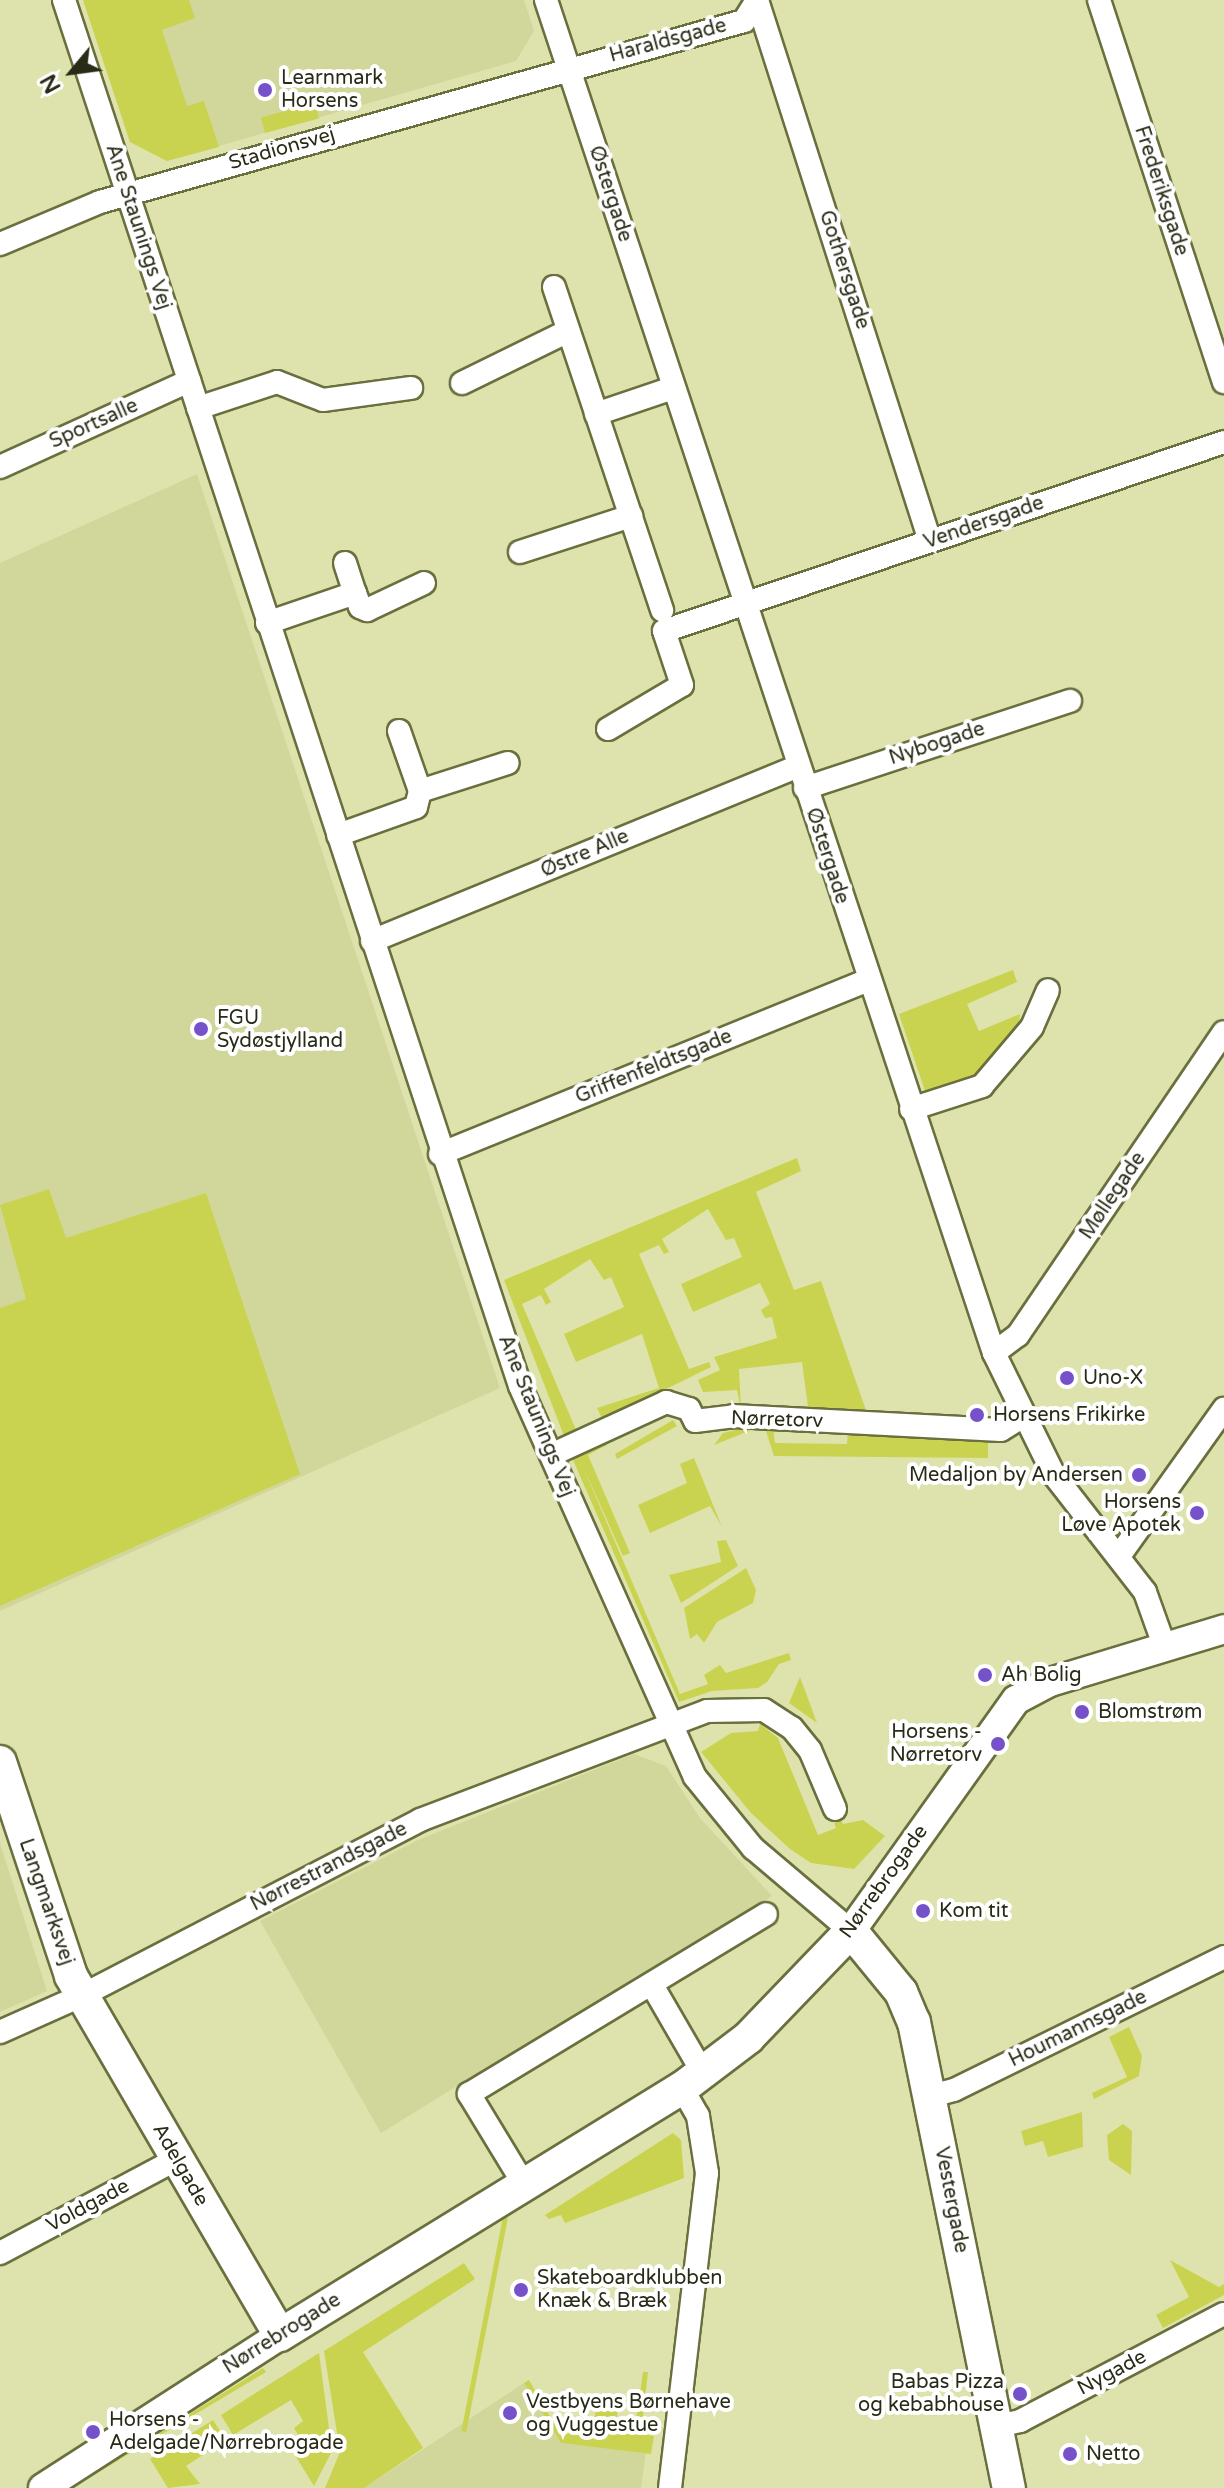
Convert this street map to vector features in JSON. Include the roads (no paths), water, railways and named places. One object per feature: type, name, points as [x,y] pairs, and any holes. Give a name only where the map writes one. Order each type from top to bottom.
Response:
[{"type":"main road","name":"Langmarksvej","points":[[0,1762],[62,1955],[83,1995]]},
{"type":"main road","name":"Nørrebrogade","points":[[280,2335],[693,2080],[748,2038],[851,1931]]},
{"type":"main road","name":"Vestergade","points":[[851,1931],[901,1992],[914,2022],[1009,2488]]},
{"type":"main road","name":"Adelgade","points":[[83,1995],[280,2335]]},
{"type":"street","name":"Ane Staunings Vej","points":[[64,0],[440,1154],[506,1347],[669,1725],[723,1817],[785,1879],[851,1931]]},
{"type":"street","name":"Østergade","points":[[546,0],[994,1353]]},
{"type":"street","name":"Haraldsgade","points":[[569,67],[744,21],[757,0]]},
{"type":"street","name":"Gothersgade","points":[[757,0],[930,541]]},
{"type":"street","name":"Frederiksgade","points":[[1099,0],[1224,382]]},
{"type":"street","name":"Stadionsvej","points":[[0,244],[127,194],[569,67]]},
{"type":"street","points":[[554,287],[662,610]]},
{"type":"street","points":[[462,383],[568,331]]},
{"type":"street","name":"Sportsalle","points":[[0,467],[189,381]]},
{"type":"street","points":[[198,408],[277,382],[323,400],[411,388]]},
{"type":"street","points":[[596,414],[673,388]]},
{"type":"street","name":"Vendersgade","points":[[744,604],[1224,442]]},
{"type":"street","points":[[520,552],[631,516]]},
{"type":"street","points":[[345,563],[355,593],[367,610],[424,583]]},
{"type":"street","points":[[267,623],[355,593]]},
{"type":"street","points":[[608,729],[682,685],[664,631],[744,604]]},
{"type":"street","name":"Nybogade","points":[[805,788],[1070,701]]},
{"type":"street","points":[[338,835],[416,807],[420,791],[399,731]]},
{"type":"street","points":[[420,791],[508,763]]},
{"type":"street","name":"Østre Alle","points":[[372,941],[798,766]]},
{"type":"street","name":"Griffenfeldtsgade","points":[[440,1154],[868,980]]},
{"type":"street","points":[[911,1109],[982,1086],[1032,1027],[1048,990]]},
{"type":"street","name":"Møllegade","points":[[994,1353],[1018,1335],[1224,1032]]},
{"type":"street","points":[[994,1353],[1022,1417],[1054,1475],[1145,1592],[1165,1648],[1224,1629]]},
{"type":"street","name":"Nørretorv","points":[[551,1455],[666,1402],[689,1409],[695,1421],[733,1416],[1001,1430],[1022,1417]]},
{"type":"street","points":[[1119,1556],[1224,1409]]},
{"type":"street","name":"Nørrebrogade","points":[[851,1931],[999,1719],[1016,1700],[1050,1682],[1165,1648]]},
{"type":"street","name":"Nørrestrandsgade","points":[[0,2032],[83,1995],[420,1820],[669,1725],[728,1707],[764,1710],[802,1738],[835,1809]]},
{"type":"street","points":[[525,2186],[469,2094],[766,1914]]},
{"type":"street","name":"Houmannsgade","points":[[931,2096],[954,2090],[1224,1957]]},
{"type":"street","points":[[652,1985],[693,2080],[707,2173],[670,2488]]},
{"type":"street","name":"Voldgade","points":[[0,2253],[177,2159]]},
{"type":"street","name":"Nygade","points":[[997,2426],[1020,2421],[1224,2314]]},
{"type":"street","name":"Nørrebrogade","points":[[43,2488],[280,2335]]},
{"type":"place","name":"Learnmark Horsens","points":[[265,90]]},
{"type":"place","name":"FGU Sydøstjylland","points":[[201,1029]]},
{"type":"place","name":"Uno-X","points":[[1067,1378]]},
{"type":"place","name":"Horsens Frikirke","points":[[977,1415]]},
{"type":"place","name":"Medaljon by Andersen","points":[[1139,1475]]},
{"type":"place","name":"Horsens Løve Apotek","points":[[1197,1513]]},
{"type":"place","name":"Ah Bolig","points":[[985,1675]]},
{"type":"place","name":"Blomstrøm","points":[[1082,1712]]},
{"type":"place","name":"Horsens - Nørretorv","points":[[998,1744]]},
{"type":"place","name":"Kom tit","points":[[923,1911]]},
{"type":"place","name":"Skateboardklubben Knæk & Bræk","points":[[521,2290]]},
{"type":"place","name":"Babas Pizza og kebabhouse","points":[[1020,2394]]},
{"type":"place","name":"Vestbyens Børnehave og Vuggestue","points":[[510,2413]]},
{"type":"place","name":"Horsens - Adelgade/Nørrebrogade","points":[[93,2432]]},
{"type":"place","name":"Netto","points":[[1070,2454]]}]
